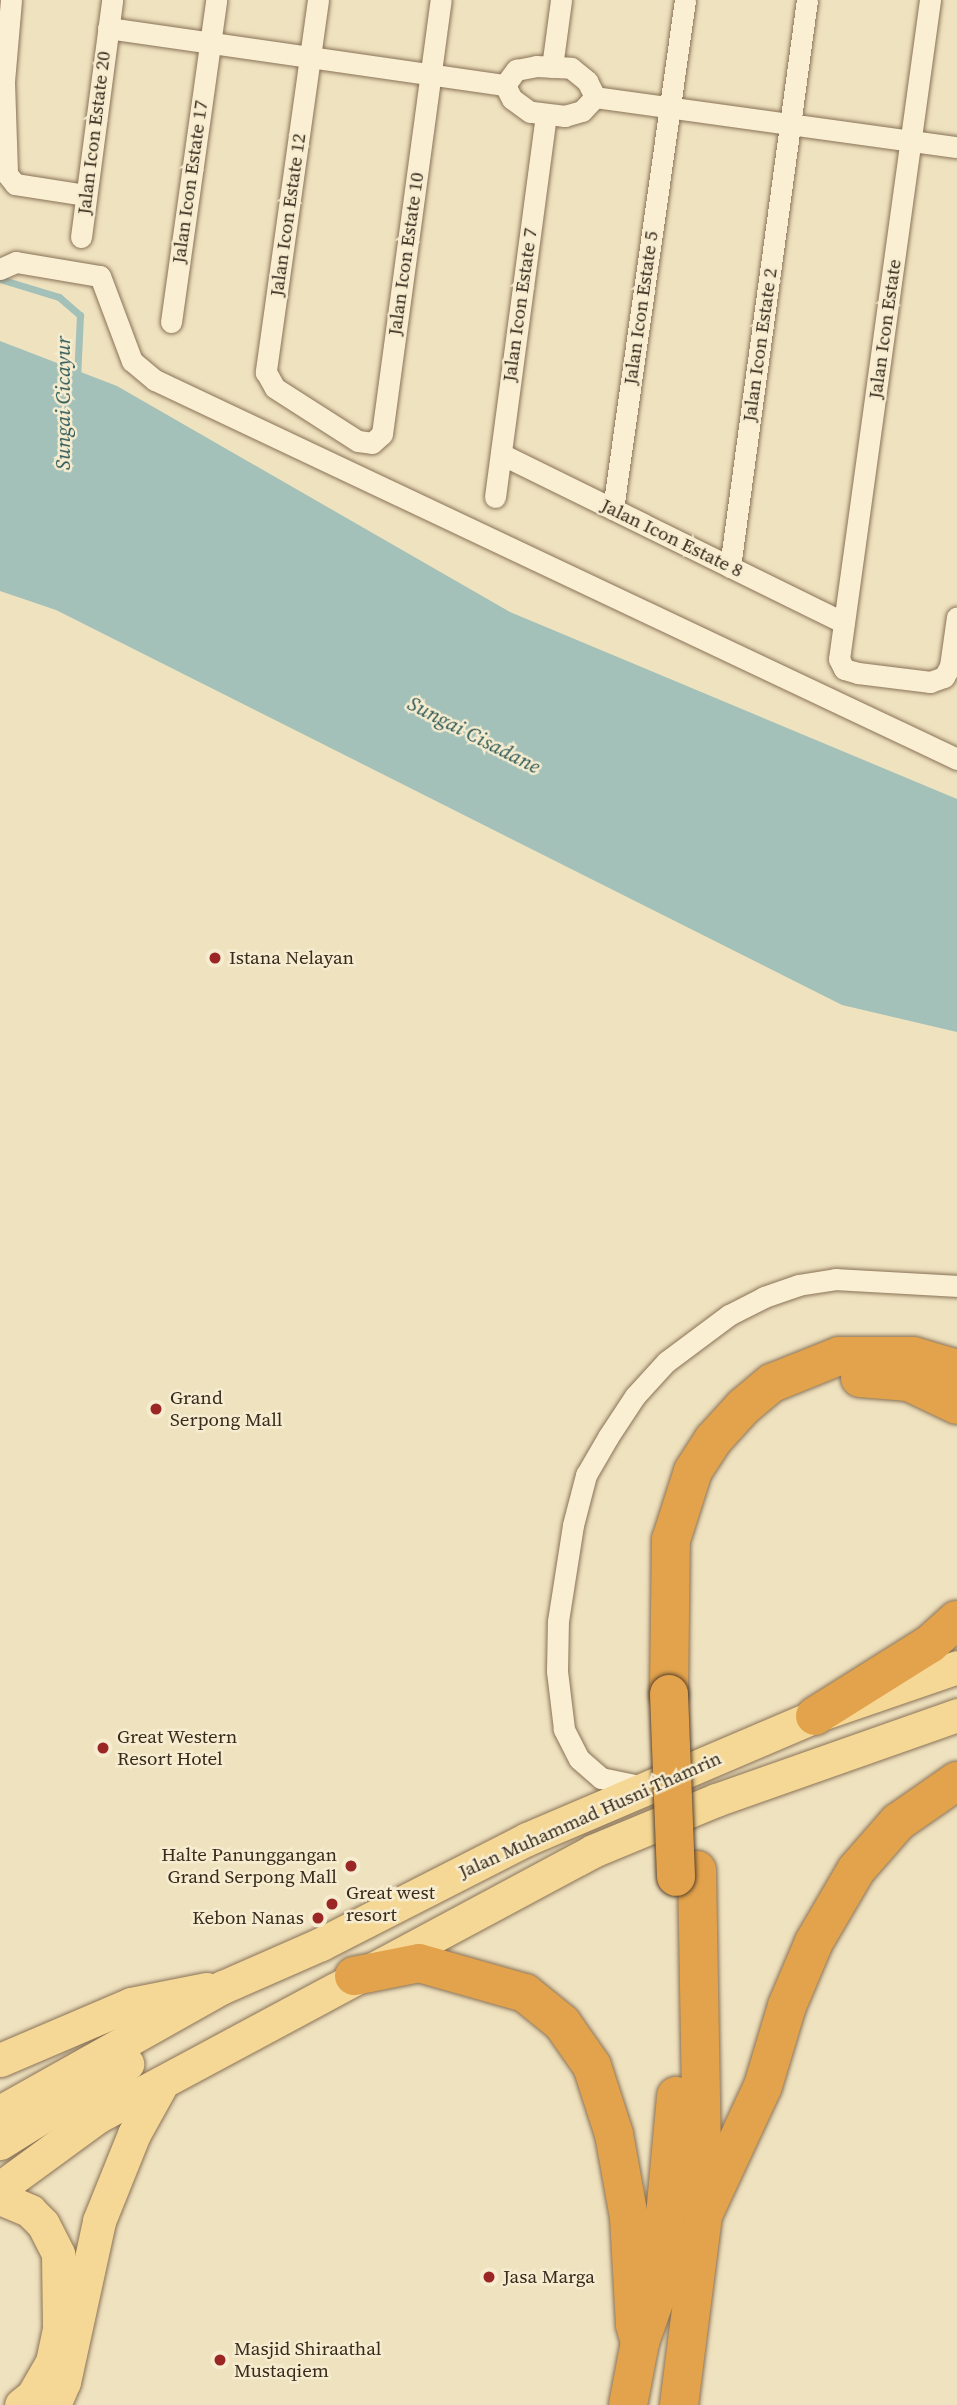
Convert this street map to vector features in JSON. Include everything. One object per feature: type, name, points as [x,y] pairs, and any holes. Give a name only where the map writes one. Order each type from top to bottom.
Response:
[{"type":"highway","points":[[679,2405],[703,2214],[671,1540],[693,1471],[713,1440],[772,1383],[839,1356],[913,1356],[957,1369]]},
{"type":"highway","points":[[680,1690],[694,1538],[706,1494],[743,1439],[791,1401],[848,1379],[880,1377],[909,1382],[957,1405]]},
{"type":"highway","points":[[815,1716],[930,1644],[957,1620]]},
{"type":"highway","points":[[703,2214],[764,2086],[787,2006],[814,1942],[856,1870],[898,1822],[957,1780]]},
{"type":"highway","points":[[628,2405],[640,2342],[658,2291],[672,2163],[686,1874]]},
{"type":"highway","points":[[354,1976],[419,1963],[525,1993],[562,2023],[592,2066],[614,2134],[629,2217],[635,2325],[640,2342]]},
{"type":"main road","name":"Jalan Muhammad Husni Thamrin","points":[[0,2112],[146,2033],[223,1987],[527,1839],[815,1716],[957,1667]]},
{"type":"main road","name":"Jalan Muhammad Husni Thamrin","points":[[16,2154],[82,2118],[97,2117],[160,2087],[354,1976],[593,1851],[716,1800],[957,1715]]},
{"type":"main road","points":[[0,2060],[131,2004],[223,1987]]},
{"type":"main road","points":[[0,2188],[16,2154],[37,2120],[130,2062],[146,2033]]},
{"type":"main road","points":[[54,2405],[64,2382],[99,2221],[134,2134],[160,2087]]},
{"type":"main road","points":[[0,2198],[30,2211],[43,2224],[58,2254],[60,2316],[52,2362],[32,2396],[21,2405]]},
{"type":"street","points":[[10,0],[4,82],[7,174],[15,184],[86,195]]},
{"type":"street","name":"Jalan Icon Estate 20","points":[[81,237],[112,0]]},
{"type":"street","name":"Jalan Icon Estate 17","points":[[171,322],[216,0]]},
{"type":"street","name":"Jalan Icon Estate 12","points":[[318,0],[266,372],[275,388],[358,441],[372,443],[382,434]]},
{"type":"street","name":"Jalan Icon Estate 10","points":[[382,434],[441,0]]},
{"type":"street","points":[[552,67],[561,0]]},
{"type":"street","name":"Jalan Icon Estate 5","points":[[613,509],[685,0]]},
{"type":"street","name":"Jalan Icon Estate 2","points":[[730,567],[807,0]]},
{"type":"street","name":"Jalan Icon Estate","points":[[930,0],[839,659],[844,669],[858,673],[930,681],[944,677],[950,666],[957,617]]},
{"type":"street","points":[[108,28],[505,85]]},
{"type":"street","points":[[505,85],[516,70],[571,68],[587,81],[595,97]]},
{"type":"street","points":[[505,85],[512,99],[530,111],[546,114],[582,111],[595,97]]},
{"type":"street","points":[[595,97],[957,147]]},
{"type":"street","name":"Jalan Icon Estate 7","points":[[495,497],[546,114]]},
{"type":"street","points":[[2,268],[16,262],[100,276],[132,361],[155,380],[957,759]]},
{"type":"street","name":"Jalan Icon Estate 8","points":[[500,454],[844,623]]},
{"type":"street","points":[[647,1787],[601,1779],[579,1759],[564,1729],[557,1671],[558,1621],[573,1525],[586,1475],[608,1437],[635,1396],[666,1362],[729,1315],[764,1297],[798,1285],[836,1279],[957,1286]]},
{"type":"water","name":"Sungai Cisadane","points":[[0,341],[117,386],[510,612],[957,799],[957,1032],[842,1005],[56,610],[0,591]]},
{"type":"waterway","name":"Sungai Cicayur","points":[[0,279],[59,297],[80,315],[77,379]]},
{"type":"place","name":"Istana Nelayan","points":[[215,958]]},
{"type":"place","name":"Grand Serpong Mall","points":[[156,1409]]},
{"type":"place","name":"Great Western Resort Hotel","points":[[103,1748]]},
{"type":"place","name":"Halte Panunggangan Grand Serpong Mall","points":[[351,1866]]},
{"type":"place","name":"Great west resort","points":[[332,1904]]},
{"type":"place","name":"Kebon Nanas","points":[[318,1918]]},
{"type":"place","name":"Jasa Marga","points":[[489,2277]]},
{"type":"place","name":"Masjid Shiraathal Mustaqiem","points":[[220,2360]]}]
